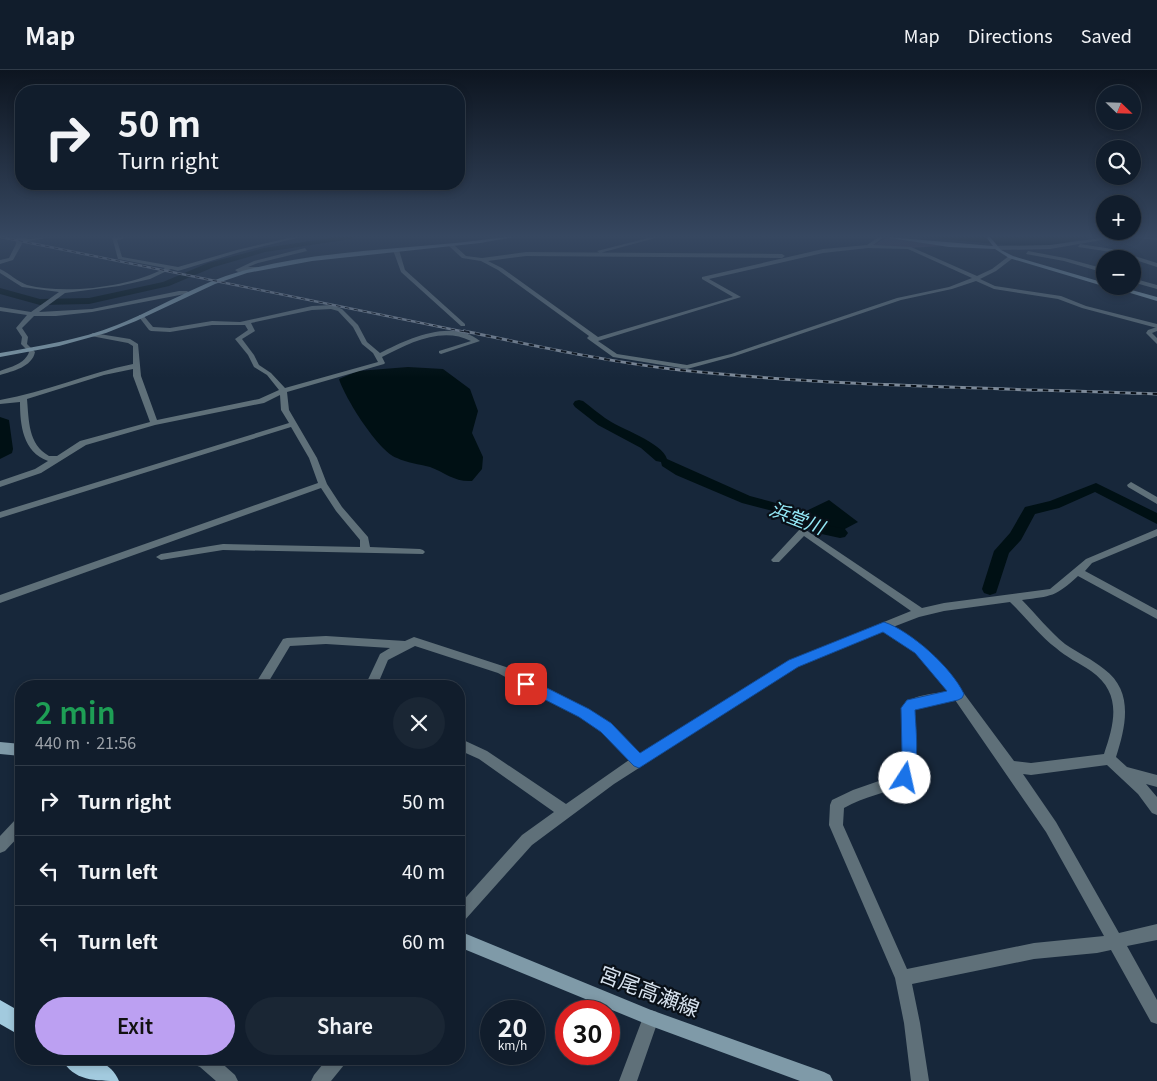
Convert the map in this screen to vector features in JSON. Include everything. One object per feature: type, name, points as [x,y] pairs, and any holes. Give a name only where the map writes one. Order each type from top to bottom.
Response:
[{"type":"highway","points":[[0,1011],[15,1021]]},
{"type":"highway","points":[[83,1065],[107,1081]]},
{"type":"main road","points":[[0,355],[93,335],[211,284]]},
{"type":"main road","points":[[1141,295],[1157,299]]},
{"type":"main road","points":[[0,748],[15,749]]},
{"type":"main road","name":"宮尾高瀬線","points":[[465,941],[651,1018],[824,1081]]},
{"type":"street","points":[[21,284],[63,292],[95,289],[116,284]]},
{"type":"street","points":[[417,284],[463,326]]},
{"type":"street","points":[[521,284],[597,339],[738,296],[716,284]]},
{"type":"street","points":[[588,337],[615,356],[687,367],[741,353],[900,300],[960,284]]},
{"type":"street","points":[[988,284],[994,287],[1059,297],[1084,307],[1157,328]]},
{"type":"street","points":[[0,373],[27,362],[32,352],[24,344],[25,336],[19,328],[22,322],[63,292]]},
{"type":"street","points":[[0,309],[34,312],[92,312],[179,293],[187,294]]},
{"type":"street","points":[[0,484],[38,470],[82,443],[154,423],[235,407],[261,400],[283,391],[382,363],[376,352],[364,343],[356,326],[340,310],[332,307],[312,308],[240,324],[212,323],[170,330],[151,329],[141,316]]},
{"type":"street","points":[[247,322],[252,331],[238,339],[251,354],[256,366],[269,374],[283,391],[285,410],[313,458],[323,484],[339,509],[365,539],[365,550]]},
{"type":"street","points":[[1157,328],[1149,333],[1157,342]]},
{"type":"street","points":[[378,356],[416,340],[448,331],[471,336],[477,341],[441,352]]},
{"type":"street","points":[[93,335],[130,341],[136,345],[137,376],[154,423]]},
{"type":"street","points":[[19,400],[72,384],[102,372],[136,366]]},
{"type":"street","points":[[0,402],[24,399],[24,416],[33,449],[48,459],[58,458]]},
{"type":"street","points":[[0,515],[293,424]]},
{"type":"street","points":[[0,599],[323,484]]},
{"type":"street","points":[[1131,485],[1157,501]]},
{"type":"street","points":[[776,560],[802,531],[921,612]]},
{"type":"street","points":[[465,909],[527,840],[609,780],[794,663],[921,612],[1052,592],[1060,588],[1089,561],[1157,532]]},
{"type":"street","points":[[161,557],[223,547],[420,552]]},
{"type":"street","points":[[1078,571],[1157,615]]},
{"type":"street","points":[[1013,598],[1046,634],[1060,646],[1107,678],[1116,692],[1119,708],[1118,728],[1109,759]]},
{"type":"street","points":[[884,627],[920,650],[958,694],[1051,827],[1157,1016]]},
{"type":"street","points":[[264,680],[287,642],[326,640],[406,645]]},
{"type":"street","points":[[374,680],[384,657],[414,641],[502,670],[584,713],[606,727],[639,762]]},
{"type":"street","points":[[920,1081],[912,1023],[903,978],[836,825],[837,805],[846,799],[892,785],[905,778],[909,753],[908,708],[912,704],[958,694]]},
{"type":"street","points":[[465,747],[483,755],[566,811]]},
{"type":"street","points":[[1009,767],[1031,769],[1109,759]]},
{"type":"street","points":[[1109,759],[1143,790],[1157,808]]},
{"type":"street","points":[[1123,772],[1157,781]]},
{"type":"street","points":[[0,846],[15,830]]},
{"type":"street","points":[[903,978],[1034,951],[1097,945],[1157,932]]},
{"type":"street","points":[[628,1081],[651,1018]]},
{"type":"street","points":[[211,1065],[229,1081]]},
{"type":"street","points":[[320,1081],[333,1065]]},
{"type":"shaded area","points":[[408,367],[443,369],[470,389],[478,411],[472,433],[483,457],[482,469],[472,481],[455,479],[430,467],[405,461],[389,453],[363,423],[342,388],[339,379],[358,371]]},
{"type":"shaded area","points":[[0,417],[9,420],[13,449],[12,453],[0,459]]},
{"type":"shaded area","points":[[829,500],[858,522],[843,530],[822,525],[802,513]]},
{"type":"waterway","points":[[0,291],[40,302],[89,301],[165,284]]},
{"type":"waterway","name":"浜堂川","points":[[579,404],[602,422],[646,445],[661,458]]},
{"type":"waterway","name":"浜堂川","points":[[667,463],[688,475],[723,489]]},
{"type":"waterway","name":"浜堂川","points":[[990,589],[1002,551],[1016,536],[1030,510],[1054,505],[1096,487],[1157,519]]},
{"type":"waterway","name":"浜堂川","points":[[727,491],[747,500],[769,504],[786,510],[822,529],[840,533]]},
{"type":"railway","points":[[231,284],[470,333]]},
{"type":"railway","points":[[464,331],[626,363],[739,376],[918,386],[1157,394]]},
{"type":"route","points":[[526,684],[558,699],[606,727],[639,762],[794,663],[884,627],[920,650],[958,694],[912,704],[908,708],[907,742],[909,753],[905,778]]}]
